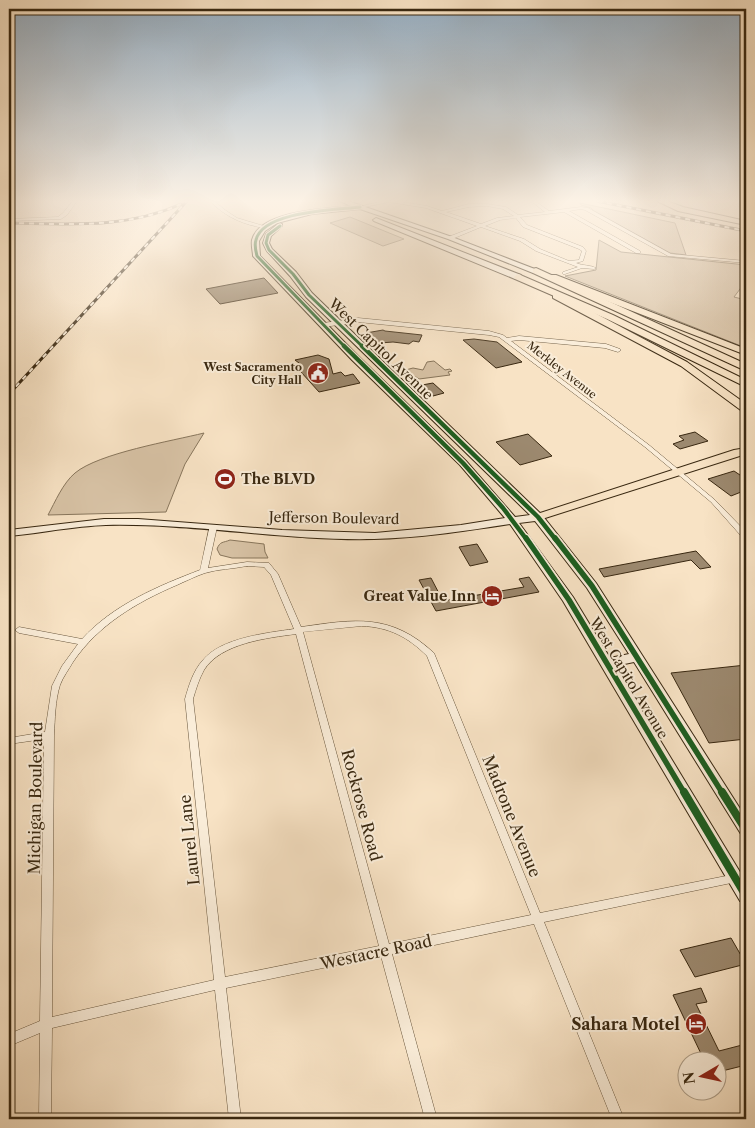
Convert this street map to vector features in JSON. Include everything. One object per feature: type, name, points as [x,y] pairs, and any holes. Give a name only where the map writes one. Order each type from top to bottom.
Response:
[{"type":"highway","points":[[536,271],[746,368]]},
{"type":"highway","points":[[518,277],[610,317],[746,384]]},
{"type":"main road","name":"West Capitol Avenue","points":[[257,254],[384,386],[463,463],[512,520],[554,576],[741,877],[746,896]]},
{"type":"main road","name":"West Capitol Avenue","points":[[273,254],[294,274],[309,295],[538,517],[590,583],[746,830]]},
{"type":"main road","points":[[460,254],[518,277],[684,364],[746,409]]},
{"type":"main road","points":[[491,254],[746,352]]},
{"type":"main road","points":[[384,386],[392,385],[408,392]]},
{"type":"main road","points":[[422,422],[429,422],[452,435]]},
{"type":"main road","name":"Jefferson Boulevard","points":[[9,533],[104,522],[167,523],[310,535],[375,536],[412,534],[538,517],[743,449]]},
{"type":"main road","points":[[607,663],[638,657]]},
{"type":"street","points":[[548,254],[594,268]]},
{"type":"street","points":[[582,264],[584,254]]},
{"type":"street","points":[[668,254],[746,262]]},
{"type":"street","points":[[566,272],[582,264]]},
{"type":"street","name":"Merkley Avenue","points":[[324,324],[358,320],[498,335],[678,472],[713,501],[746,536]]},
{"type":"street","points":[[507,340],[519,338],[606,346],[618,350]]},
{"type":"street","points":[[204,571],[213,527]]},
{"type":"street","name":"Rockrose Road","points":[[204,571],[247,564],[266,565],[274,574],[300,631],[431,1119]]},
{"type":"street","name":"Michigan Boulevard","points":[[45,1119],[49,735],[56,685],[83,642],[110,618],[171,583],[204,571]]},
{"type":"street","name":"Madrone Avenue","points":[[300,631],[345,624],[374,624],[408,635],[431,655],[618,1119]]},
{"type":"street","points":[[20,630],[83,642]]},
{"type":"street","name":"Laurel Lane","points":[[235,1119],[189,699],[198,671],[216,652],[245,642],[300,631]]},
{"type":"street","points":[[9,741],[49,735]]},
{"type":"street","name":"Westacre Road","points":[[9,1040],[47,1024],[219,984],[741,877]]},
{"type":"shaded area","points":[[598,254],[637,254],[746,265],[746,281],[734,297],[746,300],[746,348],[565,276],[596,270]]},
{"type":"shaded area","points":[[434,361],[445,370],[450,369],[452,371],[448,372],[450,375],[410,379],[402,371],[413,368],[423,370],[427,362]]},
{"type":"shaded area","points":[[204,433],[185,464],[166,512],[48,515],[67,482],[75,473],[86,466],[118,454]]},
{"type":"shaded area","points":[[230,540],[264,544],[268,558],[232,558],[220,555],[217,549],[219,545]]},
{"type":"building","points":[[264,278],[278,293],[220,304],[206,289]]},
{"type":"building","points":[[383,330],[422,335],[419,342],[413,341],[409,344],[380,343],[366,333]]},
{"type":"building","points":[[474,339],[497,342],[522,362],[496,368],[463,340]]},
{"type":"building","name":"West Sacramento City Hall","points":[[318,355],[329,359],[333,374],[341,372],[345,376],[353,374],[360,383],[319,392],[301,372],[299,363],[295,360]]},
{"type":"building","points":[[433,383],[444,393],[433,396],[422,385]]},
{"type":"building","points":[[695,432],[708,441],[680,449],[673,444],[684,440],[679,436]]},
{"type":"building","points":[[528,434],[552,456],[520,465],[496,442]]},
{"type":"building","points":[[734,471],[746,479],[746,490],[731,496],[708,479]]},
{"type":"building","points":[[477,544],[488,562],[470,566],[459,547]]},
{"type":"building","points":[[696,551],[711,567],[700,569],[691,560],[604,577],[599,569]]},
{"type":"building","name":"Great Value Inn","points":[[529,577],[539,592],[436,611],[419,580],[431,578],[443,601],[524,587],[519,579]]},
{"type":"building","points":[[746,665],[746,739],[709,743],[671,673]]},
{"type":"building","points":[[731,938],[746,964],[695,977],[680,950]]},
{"type":"building","name":"Sahara Motel","points":[[701,988],[707,1002],[696,1004],[719,1050],[699,1050],[673,995]]},
{"type":"building","name":"Sahara Motel","points":[[746,1044],[746,1065],[728,1070],[728,1050],[723,1050]]},
{"type":"railway","points":[[9,394],[138,254]]},
{"type":"cycle path","points":[[257,254],[355,358],[463,463],[503,508],[569,600],[746,896]]},
{"type":"cycle path","points":[[273,254],[293,274],[309,295],[538,517],[592,586],[746,830]]},
{"type":"place","name":"West Sacramento City Hall","points":[[318,373]]},
{"type":"place","name":"The BLVD","points":[[225,479]]},
{"type":"place","name":"Great Value Inn","points":[[492,596]]},
{"type":"place","name":"Sahara Motel","points":[[696,1024]]}]
